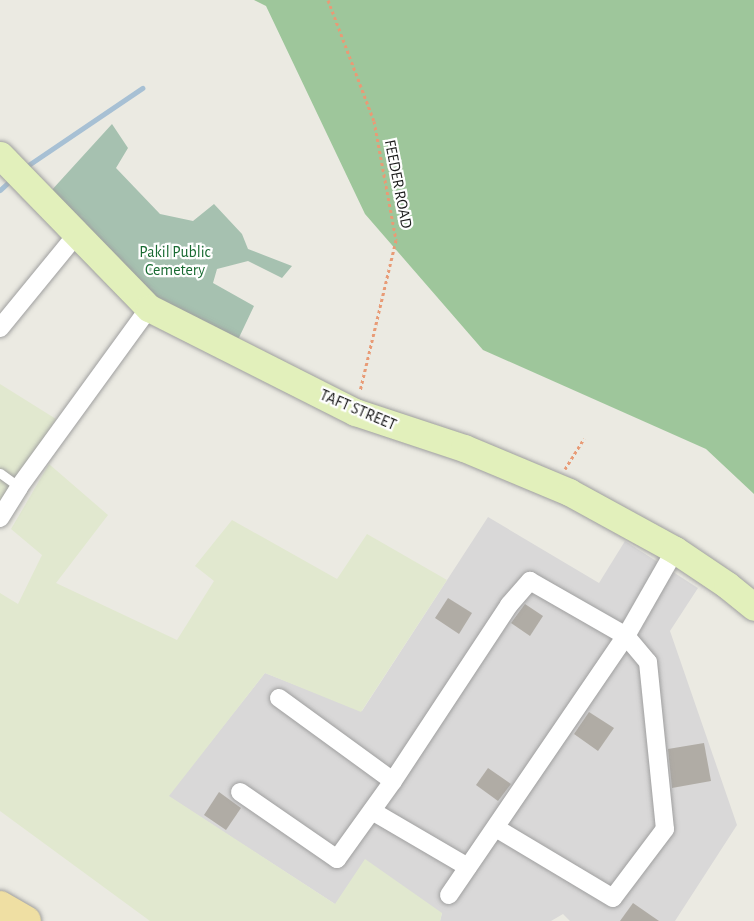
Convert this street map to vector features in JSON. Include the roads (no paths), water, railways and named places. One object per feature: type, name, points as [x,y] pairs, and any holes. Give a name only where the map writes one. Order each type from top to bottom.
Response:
[{"type":"main road","name":"TAFT STREET","points":[[2,157],[149,308],[355,412],[464,448],[555,486],[631,524],[675,550],[727,585],[754,607]]},
{"type":"main road","points":[[0,906],[26,921]]},
{"type":"street","points":[[0,328],[76,235]]},
{"type":"street","points":[[0,518],[19,488],[149,308]]},
{"type":"street","points":[[449,895],[626,636],[675,550]]},
{"type":"street","points":[[240,792],[337,859],[393,781],[508,605],[530,580],[626,636],[648,662],[665,829],[614,898],[496,828]]},
{"type":"street","points":[[279,698],[393,781]]},
{"type":"street","points":[[372,811],[468,867]]},
{"type":"lane","points":[[0,473],[19,488]]},
{"type":"waterway","points":[[24,168],[142,88]]},
{"type":"waterway","points":[[0,190],[13,178]]},
{"type":"park label","name":"Pakil Public Cemetery","points":[[175,261]]}]
